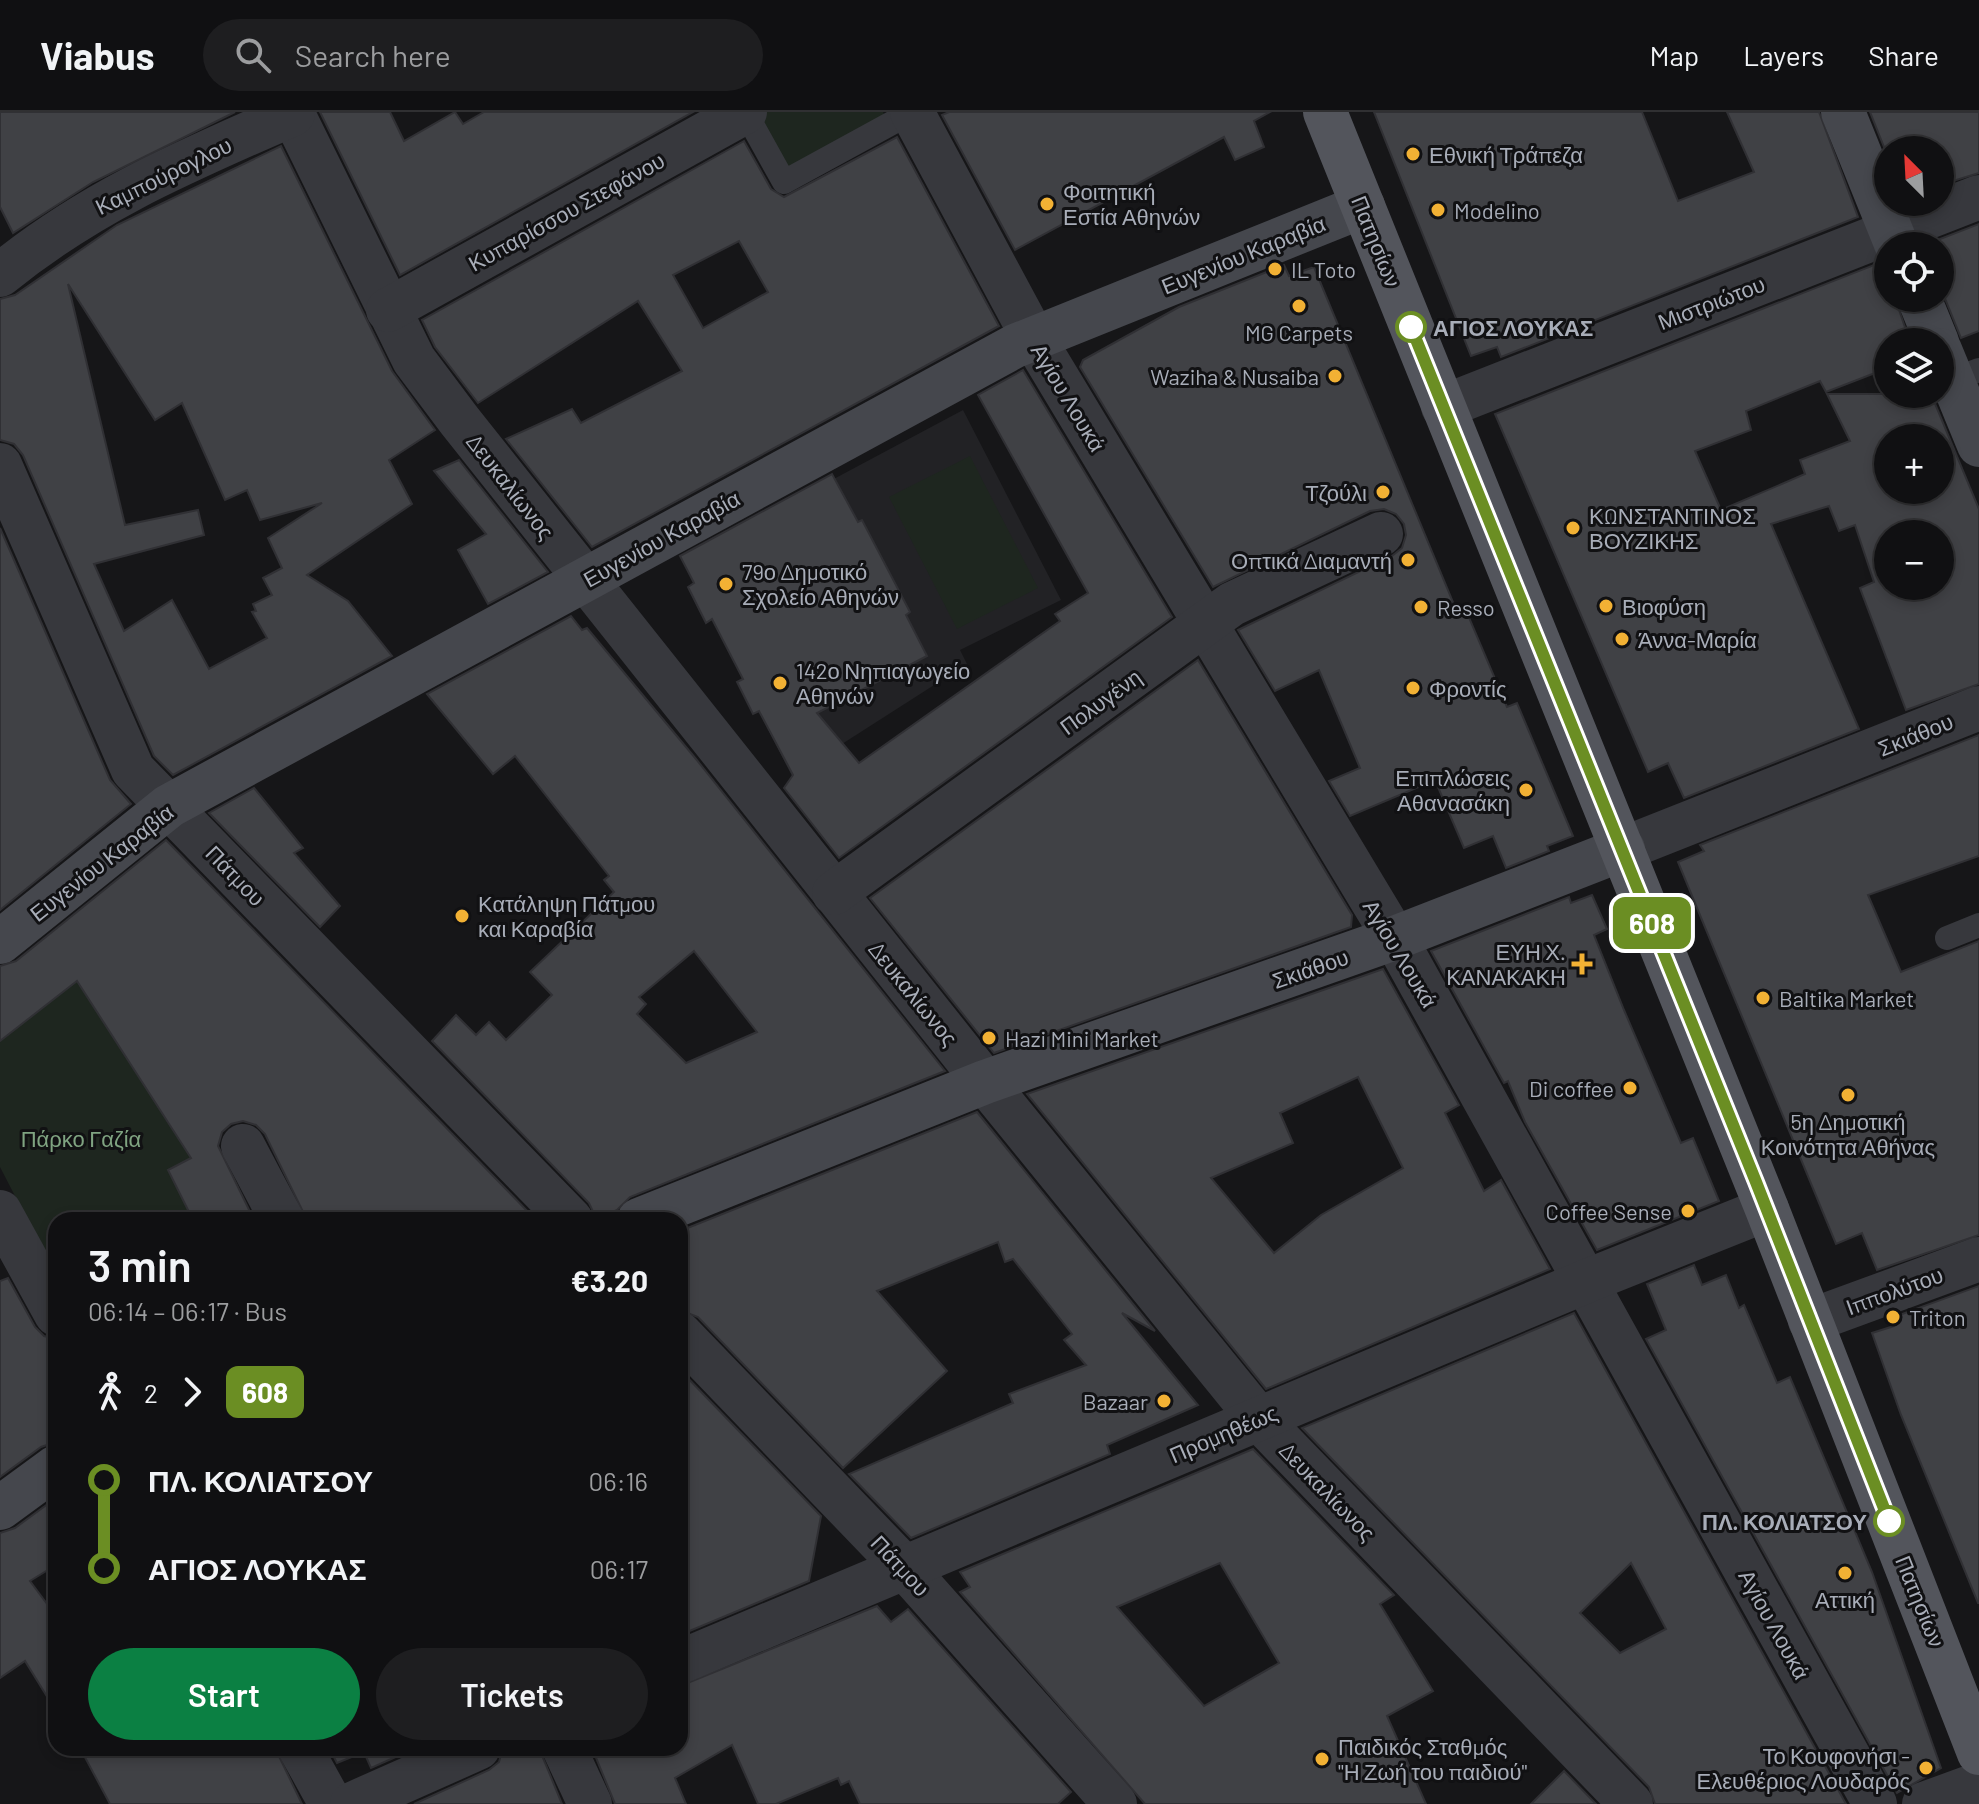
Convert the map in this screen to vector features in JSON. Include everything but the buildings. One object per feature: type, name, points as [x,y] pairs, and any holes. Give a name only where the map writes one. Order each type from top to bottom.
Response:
[{"type":"main road","name":"Πατησίων","points":[[1325,112],[1810,1321],[1970,1698],[1979,1753]]},
{"type":"street","name":"Κυπαρίσσου Στεφάνου","points":[[388,310],[745,112]]},
{"type":"street","name":"Αγίου Λουκά","points":[[912,112],[1034,339],[1208,623],[1587,1281],[1875,1804]]},
{"type":"street","points":[[1843,112],[1891,232]]},
{"type":"street","name":"Δευκαλίωνος","points":[[292,113],[414,360],[586,580],[985,1082],[1258,1418],[1631,1804]]},
{"type":"street","name":"Καμπούρογλου","points":[[3,262],[146,178],[292,113]]},
{"type":"street","name":"Μιστριώτου","points":[[1908,232],[1979,197]]},
{"type":"street","name":"Ευγενίου Καραβία","points":[[0,942],[169,806],[586,580],[1034,339],[1363,206]]},
{"type":"street","name":"Μιστριώτου","points":[[1443,407],[1874,246]]},
{"type":"street","points":[[1954,367],[1979,445]]},
{"type":"street","name":"Πάτμου","points":[[0,465],[133,770],[563,1212]]},
{"type":"street","name":"Πολυγένη","points":[[834,893],[1232,604],[1381,534]]},
{"type":"street","name":"Σκιάθου","points":[[659,1212],[985,1082],[1392,939],[1979,708]]},
{"type":"street","points":[[243,1146],[278,1212]]},
{"type":"street","name":"Προμηθέως","points":[[688,1659],[1258,1418],[1767,1209]]},
{"type":"street","points":[[0,1212],[48,1299]]},
{"type":"street","name":"Ιππολύτου","points":[[1810,1321],[1979,1259]]},
{"type":"street","name":"Πάτμου","points":[[688,1342],[905,1568],[1115,1804]]},
{"type":"street","points":[[0,1508],[48,1473]]},
{"type":"street","points":[[304,1756],[331,1804]]},
{"type":"street","points":[[352,1804],[460,1756]]},
{"type":"street","points":[[568,1756],[590,1804]]},
{"type":"street","points":[[1924,1804],[1979,1784]]},
{"type":"lane","points":[[745,112],[784,182],[912,112]]},
{"type":"lane","points":[[1947,938],[1979,925]]},
{"type":"shaded area","points":[[963,410],[1061,600],[960,650],[967,664],[792,776],[759,712],[753,714],[737,682],[743,679],[713,620],[706,623],[688,587],[694,583],[682,560]]},
{"type":"green space","points":[[757,112],[883,112],[888,121],[789,175]]},
{"type":"green space","points":[[970,456],[1038,588],[957,629],[889,497]]},
{"type":"green space","name":"Πάρκο Γαζία","points":[[77,981],[191,1158],[168,1171],[189,1212],[48,1212],[48,1260],[0,1167],[0,1041]]},
{"type":"bus line","name":"608","points":[[1411,327],[1623,849],[1889,1521]]},
{"type":"place","name":"Εθνική Τράπεζα","points":[[1413,154]]},
{"type":"place","name":"Φοιτητική Εστία Αθηνών","points":[[1047,204]]},
{"type":"place","name":"Modelino","points":[[1438,210]]},
{"type":"place","name":"IL Toto","points":[[1275,269]]},
{"type":"place","name":"MG Carpets","points":[[1299,306]]},
{"type":"place","name":"ΑΓΙΟΣ ΛΟΥΚΑΣ","points":[[1411,327]]},
{"type":"place","name":"Waziha & Nusaiba","points":[[1335,376]]},
{"type":"place","name":"Τζούλι","points":[[1383,492]]},
{"type":"place","name":"ΚΩΝΣΤΑΝΤΙΝΟΣ ΒΟΥΖΙΚΗΣ","points":[[1573,528]]},
{"type":"place","name":"Οπτικά Διαμαντή","points":[[1408,560]]},
{"type":"place","name":"79ο Δημοτικό Σχολείο Αθηνών","points":[[726,584]]},
{"type":"place","name":"Βιοφύση","points":[[1606,606]]},
{"type":"place","name":"Resso","points":[[1421,607]]},
{"type":"place","name":"Άννα-Μαρία","points":[[1622,639]]},
{"type":"place","name":"142ο Νηπιαγωγείο Αθηνών","points":[[780,683]]},
{"type":"place","name":"Φροντίς","points":[[1413,688]]},
{"type":"place","name":"Επιπλώσεις Αθανασάκη","points":[[1526,790]]},
{"type":"place","name":"Κατάληψη Πάτμου και Καραβία","points":[[462,916]]},
{"type":"place","name":"ΕΥΗ Χ. ΚΑΝΑΚΑΚΗ","points":[[1582,964]]},
{"type":"place","name":"Baltika Market","points":[[1763,998]]},
{"type":"place","name":"Hazi Mini Market","points":[[989,1038]]},
{"type":"place","name":"Di coffee","points":[[1630,1088]]},
{"type":"place","name":"5η Δημοτική Κοινότητα Αθήνας","points":[[1848,1095]]},
{"type":"place","name":"Coffee Sense","points":[[1688,1211]]},
{"type":"place","name":"Triton","points":[[1893,1317]]},
{"type":"place","name":"Bazaar","points":[[1164,1401]]},
{"type":"place","name":"ΠΛ. ΚΟΛΙΑΤΣΟΥ","points":[[1889,1521]]},
{"type":"place","name":"Αττική","points":[[1845,1573]]},
{"type":"place","name":"Παιδικός Σταθμός \"Η Ζωή του παιδιού\"","points":[[1322,1759]]},
{"type":"place","name":"Το Κουφονήσι - Ελευθέριος Λουδαρός","points":[[1926,1768]]}]
